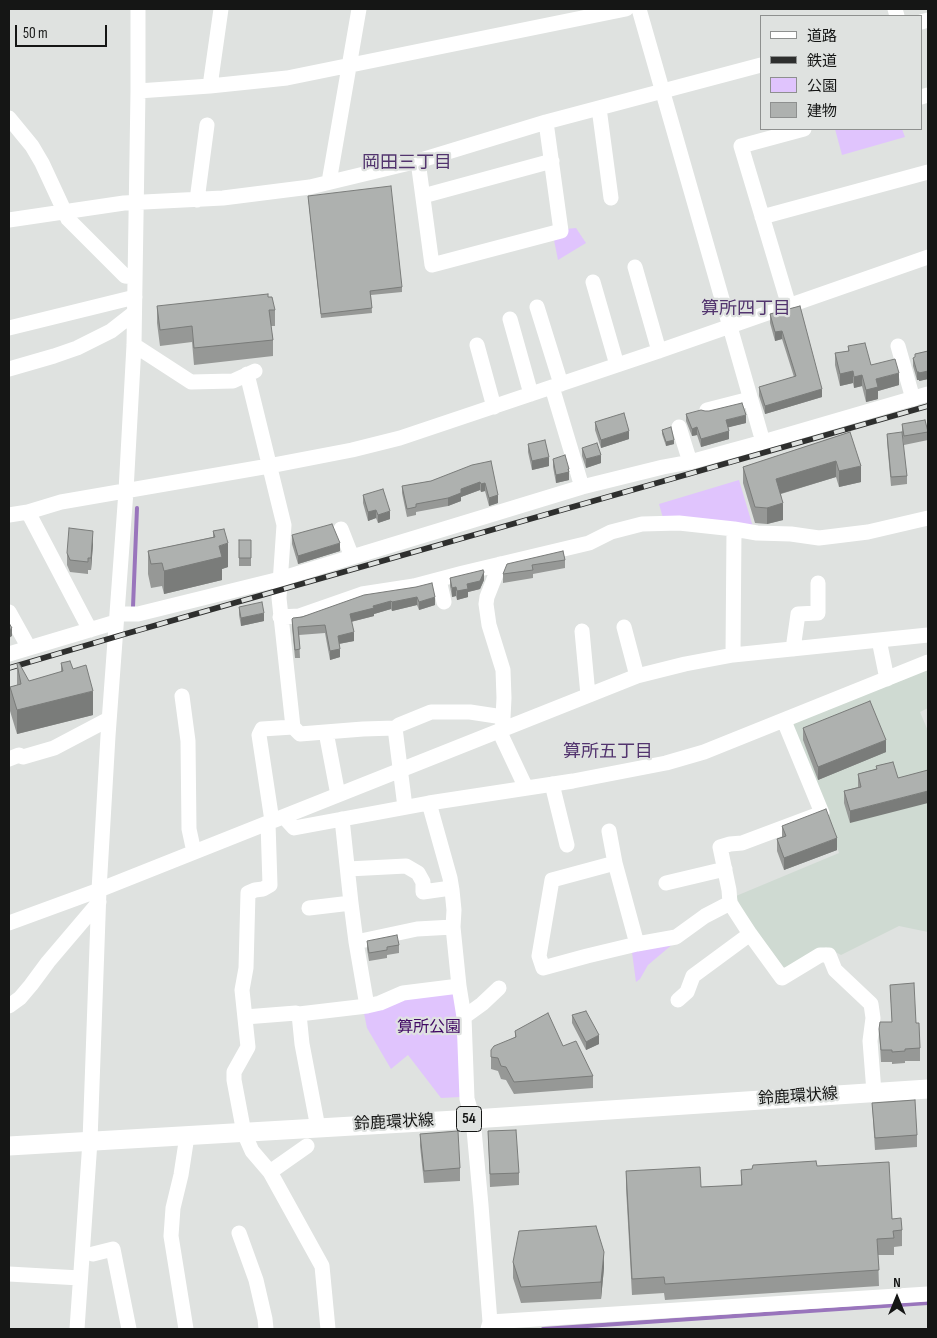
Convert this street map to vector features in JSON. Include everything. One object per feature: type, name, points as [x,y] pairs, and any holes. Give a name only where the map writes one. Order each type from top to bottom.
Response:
[{"type":"main road","name":"鈴鹿環状線","points":[[9,1146],[473,1119],[928,1088]]},
{"type":"street","points":[[76,1329],[90,1141],[99,896],[134,345],[138,9]]},
{"type":"street","points":[[210,86],[220,9]]},
{"type":"street","points":[[328,182],[359,9]]},
{"type":"street","points":[[138,91],[286,78],[626,9]]},
{"type":"street","points":[[639,9],[763,442]]},
{"type":"street","points":[[9,220],[124,203],[222,198],[310,187],[418,161],[546,122],[760,65]]},
{"type":"street","points":[[599,108],[611,198]]},
{"type":"street","points":[[9,118],[32,146],[68,219],[126,276],[135,277]]},
{"type":"street","points":[[418,161],[432,265],[561,231],[546,122]]},
{"type":"street","points":[[197,200],[207,125]]},
{"type":"street","points":[[789,306],[741,146],[800,130]]},
{"type":"street","points":[[423,196],[552,161]]},
{"type":"street","points":[[762,217],[928,172]]},
{"type":"street","points":[[9,515],[28,512],[61,502],[269,466],[352,450],[400,438],[617,366],[928,257]]},
{"type":"street","points":[[635,267],[659,351]]},
{"type":"street","points":[[593,282],[617,366]]},
{"type":"street","points":[[9,328],[135,298]]},
{"type":"street","points":[[537,307],[582,487]]},
{"type":"street","points":[[9,369],[77,348],[111,331],[134,313]]},
{"type":"street","points":[[510,318],[532,394]]},
{"type":"street","points":[[478,344],[494,407]]},
{"type":"street","points":[[134,345],[192,382],[233,381],[251,372],[269,466],[284,525],[279,590],[280,617],[293,727],[300,734],[395,728],[431,712],[470,712],[502,723]]},
{"type":"street","points":[[898,346],[912,399]]},
{"type":"street","points":[[9,654],[90,630],[116,618],[280,579],[582,487],[690,462],[928,394]]},
{"type":"street","points":[[707,410],[750,399]]},
{"type":"street","points":[[679,427],[690,462]]},
{"type":"street","points":[[28,512],[90,630]]},
{"type":"street","points":[[280,617],[299,616],[362,594],[414,586],[589,543],[611,532],[642,524],[679,523],[734,528],[756,533],[791,534],[820,538],[868,532],[928,518]]},
{"type":"street","points":[[341,528],[352,557]]},
{"type":"street","points":[[733,655],[734,528]]},
{"type":"street","points":[[500,564],[486,604],[489,625],[503,670],[502,737],[526,788]]},
{"type":"street","points":[[439,580],[444,602]]},
{"type":"street","points":[[793,649],[798,614],[818,613],[818,583]]},
{"type":"street","points":[[9,612],[28,648]]},
{"type":"street","points":[[624,627],[637,676]]},
{"type":"street","points":[[582,631],[588,695]]},
{"type":"street","points":[[9,923],[99,896],[194,852],[461,747],[502,723],[588,695],[637,676],[733,655],[928,635]]},
{"type":"street","points":[[879,640],[887,679]]},
{"type":"street","points":[[274,820],[294,828],[404,807],[666,764],[704,752],[784,721],[928,662]]},
{"type":"street","points":[[182,696],[188,741],[190,829],[194,852]]},
{"type":"street","points":[[9,759],[54,748],[109,720]]},
{"type":"street","points":[[784,721],[822,813],[742,843],[720,847],[730,903],[782,978],[820,955],[829,955],[834,970],[871,1004],[873,1018],[870,1041],[874,1092]]},
{"type":"street","points":[[293,727],[262,729],[259,735],[274,820],[270,885],[262,890],[248,893],[246,968],[242,990],[248,1047],[233,1076],[244,1133],[252,1151],[270,1172],[322,1266],[328,1329]]},
{"type":"street","points":[[395,728],[404,807]]},
{"type":"street","points":[[326,732],[338,795]]},
{"type":"street","points":[[552,784],[567,845]]},
{"type":"street","points":[[429,803],[452,888],[453,927],[464,1017],[467,1099],[473,1119],[489,1326],[928,1294]]},
{"type":"street","points":[[342,819],[356,942],[367,1006]]},
{"type":"street","points":[[609,832],[615,863],[637,944]]},
{"type":"street","points":[[615,863],[552,880],[539,956],[543,968],[637,944],[676,937],[705,916],[730,903]]},
{"type":"street","points":[[348,869],[406,866],[418,873],[423,882],[423,892],[452,888]]},
{"type":"street","points":[[666,882],[725,869]]},
{"type":"street","points":[[9,1006],[20,998],[31,985],[99,896]]},
{"type":"street","points":[[309,908],[351,903]]},
{"type":"street","points":[[356,942],[417,929],[453,927]]},
{"type":"street","points":[[678,1000],[687,992],[693,976],[750,934]]},
{"type":"street","points":[[245,1017],[299,1014],[367,1006],[380,1003],[403,993],[459,986]]},
{"type":"street","points":[[464,1017],[499,988]]},
{"type":"street","points":[[299,1014],[302,1044],[318,1128]]},
{"type":"street","points":[[186,1329],[170,1236],[173,1208],[181,1175],[187,1136]]},
{"type":"street","points":[[270,1172],[308,1146]]},
{"type":"street","points":[[239,1233],[256,1280],[266,1329]]},
{"type":"street","points":[[93,1254],[113,1249],[128,1329]]},
{"type":"street","points":[[9,1274],[80,1278]]},
{"type":"shaded area","points":[[928,668],[928,708],[920,712],[928,731],[928,932],[899,926],[841,955],[826,947],[790,968],[783,967],[742,910],[736,896],[839,853],[827,816],[792,728],[795,721]]},
{"type":"green space","points":[[835,130],[902,130],[905,137],[842,155]]},
{"type":"green space","points":[[576,228],[586,243],[558,260],[554,240],[567,236],[566,229]]},
{"type":"green space","points":[[739,480],[753,527],[663,518],[659,504]]},
{"type":"green space","points":[[674,943],[648,965],[640,979],[636,982],[632,952]]},
{"type":"green space","name":"算所公園","points":[[456,990],[460,1097],[441,1098],[408,1055],[391,1069],[367,1028],[364,1013],[405,996]]},
{"type":"building","points":[[391,186],[402,287],[370,291],[372,308],[321,314],[308,196]]},
{"type":"building","points":[[268,294],[268,297],[272,297],[275,310],[269,310],[273,340],[194,348],[192,326],[160,330],[157,306]]},
{"type":"building","points":[[800,306],[822,389],[765,406],[759,387],[796,376],[782,331],[775,332],[770,314]]},
{"type":"building","points":[[865,343],[871,365],[895,359],[899,373],[876,379],[878,387],[866,390],[862,375],[854,377],[853,371],[840,374],[835,353],[849,351],[848,346]]},
{"type":"building","points":[[928,351],[928,371],[919,373],[913,358],[915,354]]},
{"type":"building","points":[[742,403],[746,415],[726,420],[729,431],[701,439],[697,427],[692,429],[686,414],[701,410],[709,411]]},
{"type":"building","points":[[624,413],[629,431],[601,440],[595,422]]},
{"type":"building","points":[[925,420],[928,432],[904,436],[902,424]]},
{"type":"building","points":[[671,427],[674,440],[666,442],[662,430]]},
{"type":"building","points":[[850,432],[861,466],[839,471],[836,461],[776,479],[783,503],[767,508],[755,507],[743,467]]},
{"type":"building","points":[[902,432],[907,476],[891,477],[887,434]]},
{"type":"building","points":[[545,440],[549,457],[532,461],[528,444]]},
{"type":"building","points":[[597,443],[601,455],[586,459],[582,448]]},
{"type":"building","points":[[565,455],[569,472],[556,475],[553,459]]},
{"type":"building","points":[[491,461],[498,495],[489,498],[485,483],[481,484],[480,482],[461,489],[461,493],[448,498],[416,504],[416,507],[407,509],[402,486],[431,481],[472,465]]},
{"type":"building","points":[[383,489],[390,511],[378,515],[376,510],[368,512],[363,495]]},
{"type":"building","points":[[332,524],[340,543],[298,556],[292,535]]},
{"type":"building","points":[[69,528],[93,531],[91,558],[88,558],[88,562],[70,560],[67,553]]},
{"type":"building","points":[[224,529],[228,543],[219,546],[222,557],[164,571],[162,563],[151,564],[148,551],[215,537],[213,531]]},
{"type":"building","points":[[239,540],[251,540],[251,558],[239,558]]},
{"type":"building","points":[[563,551],[565,560],[532,565],[533,570],[503,574],[507,564]]},
{"type":"building","points":[[483,570],[480,581],[467,584],[468,589],[457,591],[456,587],[452,588],[450,578]]},
{"type":"building","points":[[432,583],[435,597],[419,602],[417,597],[391,601],[373,606],[374,608],[350,614],[354,632],[338,636],[340,649],[330,651],[325,625],[298,627],[300,649],[295,650],[293,618],[302,617],[364,595]]},
{"type":"building","points":[[262,602],[264,613],[241,618],[239,607]]},
{"type":"building","points":[[70,661],[73,669],[86,665],[93,691],[17,710],[10,687],[21,684],[17,664],[19,663],[29,681],[63,671],[61,663]]},
{"type":"building","points":[[870,701],[886,740],[818,767],[803,728]]},
{"type":"building","points":[[893,762],[898,778],[928,770],[928,791],[850,811],[844,791],[861,787],[858,774],[877,769],[876,766]]},
{"type":"building","points":[[826,809],[837,838],[784,858],[777,839],[786,836],[782,826]]},
{"type":"building","points":[[397,935],[399,945],[387,947],[387,950],[369,953],[367,941]]},
{"type":"building","points":[[914,983],[916,1023],[919,1023],[920,1048],[892,1052],[892,1050],[881,1050],[880,1022],[892,1022],[890,985]]},
{"type":"building","points":[[586,1011],[599,1035],[586,1042],[572,1015]]},
{"type":"building","points":[[548,1013],[563,1046],[576,1041],[593,1076],[514,1082],[506,1067],[501,1066],[498,1058],[491,1057],[491,1050],[494,1046],[516,1037],[515,1031]]},
{"type":"building","points":[[915,1100],[917,1135],[875,1138],[872,1103]]},
{"type":"building","points":[[516,1130],[519,1173],[490,1174],[488,1131]]},
{"type":"building","points":[[458,1131],[460,1168],[424,1171],[420,1134]]},
{"type":"building","points":[[816,1161],[817,1166],[889,1162],[892,1219],[901,1218],[902,1230],[893,1231],[894,1238],[877,1239],[879,1270],[665,1284],[664,1277],[632,1279],[626,1171],[700,1167],[701,1187],[742,1185],[741,1170],[752,1169],[753,1165]]},
{"type":"building","points":[[596,1226],[604,1252],[601,1282],[521,1287],[513,1262],[519,1231]]},
{"type":"waterway","points":[[133,607],[137,508]]},
{"type":"waterway","points":[[543,1329],[928,1303]]},
{"type":"railway","points":[[9,668],[928,406]]},
{"type":"district","name":"岡田三丁目","points":[[407,163]]},
{"type":"district","name":"算所四丁目","points":[[746,309]]},
{"type":"district","name":"算所五丁目","points":[[608,752]]}]
